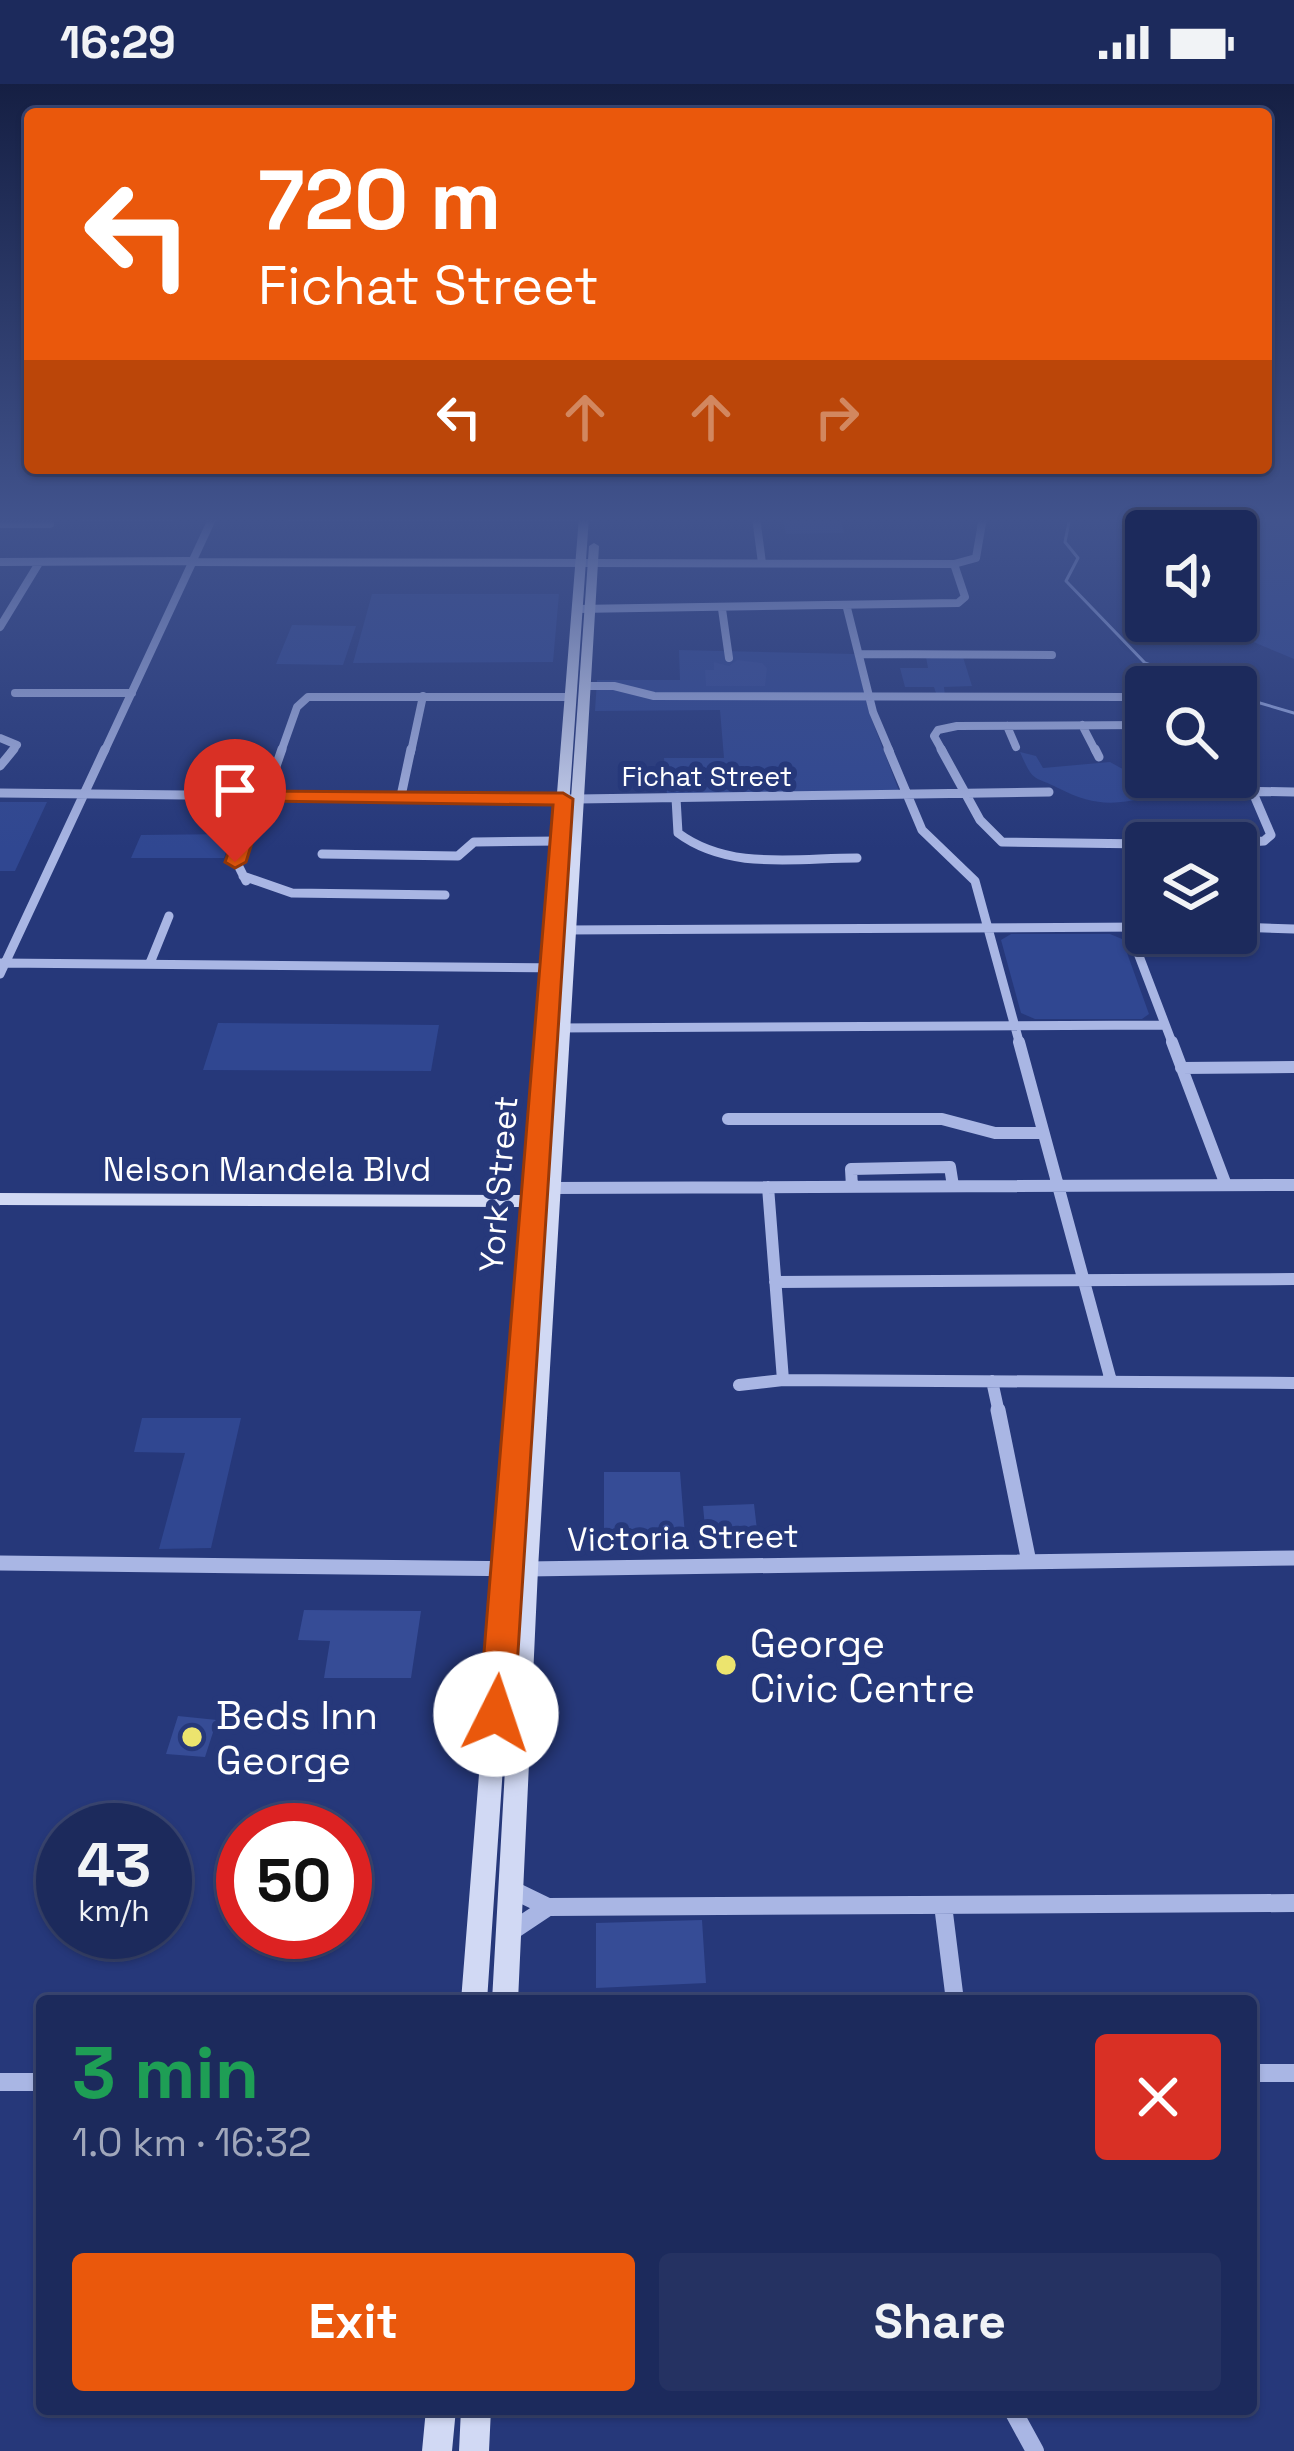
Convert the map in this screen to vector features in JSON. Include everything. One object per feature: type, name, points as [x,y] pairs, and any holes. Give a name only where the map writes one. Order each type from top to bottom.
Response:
[{"type":"main road","name":"York Street","points":[[506,1995],[517,1568],[533,1201],[545,1028],[559,968],[571,697],[581,627]]},
{"type":"main road","name":"York Street","points":[[562,930],[560,842],[586,686],[584,627]]},
{"type":"main road","name":"York Street","points":[[475,1995],[551,1188],[564,1028],[559,968]]},
{"type":"main road","points":[[533,1201],[551,1188]]},
{"type":"main road","name":"Nelson Mandela Blvd","points":[[0,1198],[533,1201]]},
{"type":"main road","points":[[437,2451],[440,2415]]},
{"type":"main road","points":[[474,2451],[476,2415]]},
{"type":"street","points":[[162,627],[2,966],[559,968]]},
{"type":"street","points":[[725,627],[729,658]]},
{"type":"street","points":[[853,627],[870,698],[924,834],[971,875],[1112,1381]]},
{"type":"street","points":[[861,654],[1052,655]]},
{"type":"street","points":[[586,686],[614,686],[654,696],[1124,697]]},
{"type":"street","points":[[16,693],[132,693]]},
{"type":"street","points":[[401,796],[423,696]]},
{"type":"street","points":[[445,895],[296,894],[245,879],[236,860],[304,699],[571,697]]},
{"type":"street","points":[[1082,725],[1099,758]]},
{"type":"street","points":[[1125,725],[947,727],[934,733],[950,771],[991,834],[1011,845],[1125,844]]},
{"type":"street","points":[[1007,726],[1016,747]]},
{"type":"street","points":[[0,738],[17,746],[0,766]]},
{"type":"street","points":[[1257,791],[1294,792]]},
{"type":"street","name":"Fichat Street","points":[[0,793],[570,799],[969,797],[1049,792]]},
{"type":"street","points":[[676,798],[678,833],[713,856],[857,858]]},
{"type":"street","points":[[1254,798],[1271,836],[1257,841]]},
{"type":"street","points":[[322,854],[458,856],[473,842],[560,842]]},
{"type":"street","points":[[150,963],[169,916]]},
{"type":"street","points":[[562,930],[1125,927]]},
{"type":"street","points":[[1257,928],[1294,929]]},
{"type":"street","points":[[1138,954],[1226,1185]]},
{"type":"street","points":[[545,1028],[1164,1025]]},
{"type":"street","points":[[1181,1068],[1294,1067]]},
{"type":"street","points":[[728,1119],[942,1118],[995,1133],[1043,1133]]},
{"type":"street","points":[[551,1188],[1294,1185]]},
{"type":"street","points":[[768,1187],[783,1380]]},
{"type":"street","points":[[776,1282],[1294,1279]]},
{"type":"street","points":[[740,1384],[783,1380],[1294,1383]]},
{"type":"street","points":[[992,1381],[1029,1562]]},
{"type":"street","name":"Victoria Street","points":[[0,1563],[517,1568],[1294,1558]]},
{"type":"street","points":[[512,1889],[548,1907],[1294,1903]]},
{"type":"street","points":[[943,1905],[954,1995]]},
{"type":"street","points":[[509,1933],[548,1907]]},
{"type":"street","points":[[1257,2073],[1294,2073]]},
{"type":"street","points":[[0,2082],[36,2082]]},
{"type":"street","points":[[1015,2415],[1035,2451]]},
{"type":"shaded area","points":[[291,627],[356,627],[343,665],[276,664]]},
{"type":"shaded area","points":[[363,627],[556,627],[553,662],[353,663]]},
{"type":"shaded area","points":[[1257,627],[1294,627],[1294,659],[1253,642]]},
{"type":"shaded area","points":[[679,650],[855,654],[869,712],[899,791],[667,795],[664,758],[724,758],[720,710],[595,711],[597,680],[680,680]]},
{"type":"shaded area","points":[[926,657],[963,657],[972,686],[944,687],[945,696],[937,696],[934,687],[905,687],[900,668],[928,668]]},
{"type":"shaded area","points":[[1020,752],[1036,756],[1043,768],[1110,762],[1125,770],[1125,798],[1142,798],[1084,799],[1035,777]]},
{"type":"shaded area","points":[[0,802],[47,802],[15,871],[0,871]]},
{"type":"shaded area","points":[[232,834],[224,858],[131,858],[141,835]]},
{"type":"shaded area","points":[[1011,934],[1110,934],[1122,939],[1149,1014],[1142,1019],[1035,1019],[1021,1013],[1001,940]]},
{"type":"shaded area","points":[[218,1023],[439,1025],[431,1071],[203,1070]]},
{"type":"shaded area","points":[[142,1418],[241,1418],[211,1548],[159,1549],[185,1453],[134,1452]]},
{"type":"building","points":[[737,660],[762,663],[767,668],[765,686],[706,686],[705,670],[714,670],[714,662],[729,666]]},
{"type":"building","points":[[604,1472],[680,1472],[686,1548],[604,1550]]},
{"type":"building","points":[[754,1504],[759,1547],[707,1549],[703,1506]]},
{"type":"building","points":[[304,1610],[421,1611],[411,1678],[324,1678],[330,1641],[298,1640]]},
{"type":"building","name":"Beds Inn George","points":[[178,1716],[217,1720],[205,1757],[166,1754]]},
{"type":"building","points":[[702,1920],[706,1983],[596,1988],[596,1923]]},
{"type":"waterway","points":[[1111,627],[1153,666]]},
{"type":"waterway","points":[[1257,702],[1294,713]]},
{"type":"place","name":"George Civic Centre","points":[[726,1665]]},
{"type":"place","name":"Beds Inn George","points":[[192,1737]]},
{"type":"route","points":[[235,862],[257,795],[563,799],[496,1714]]}]
